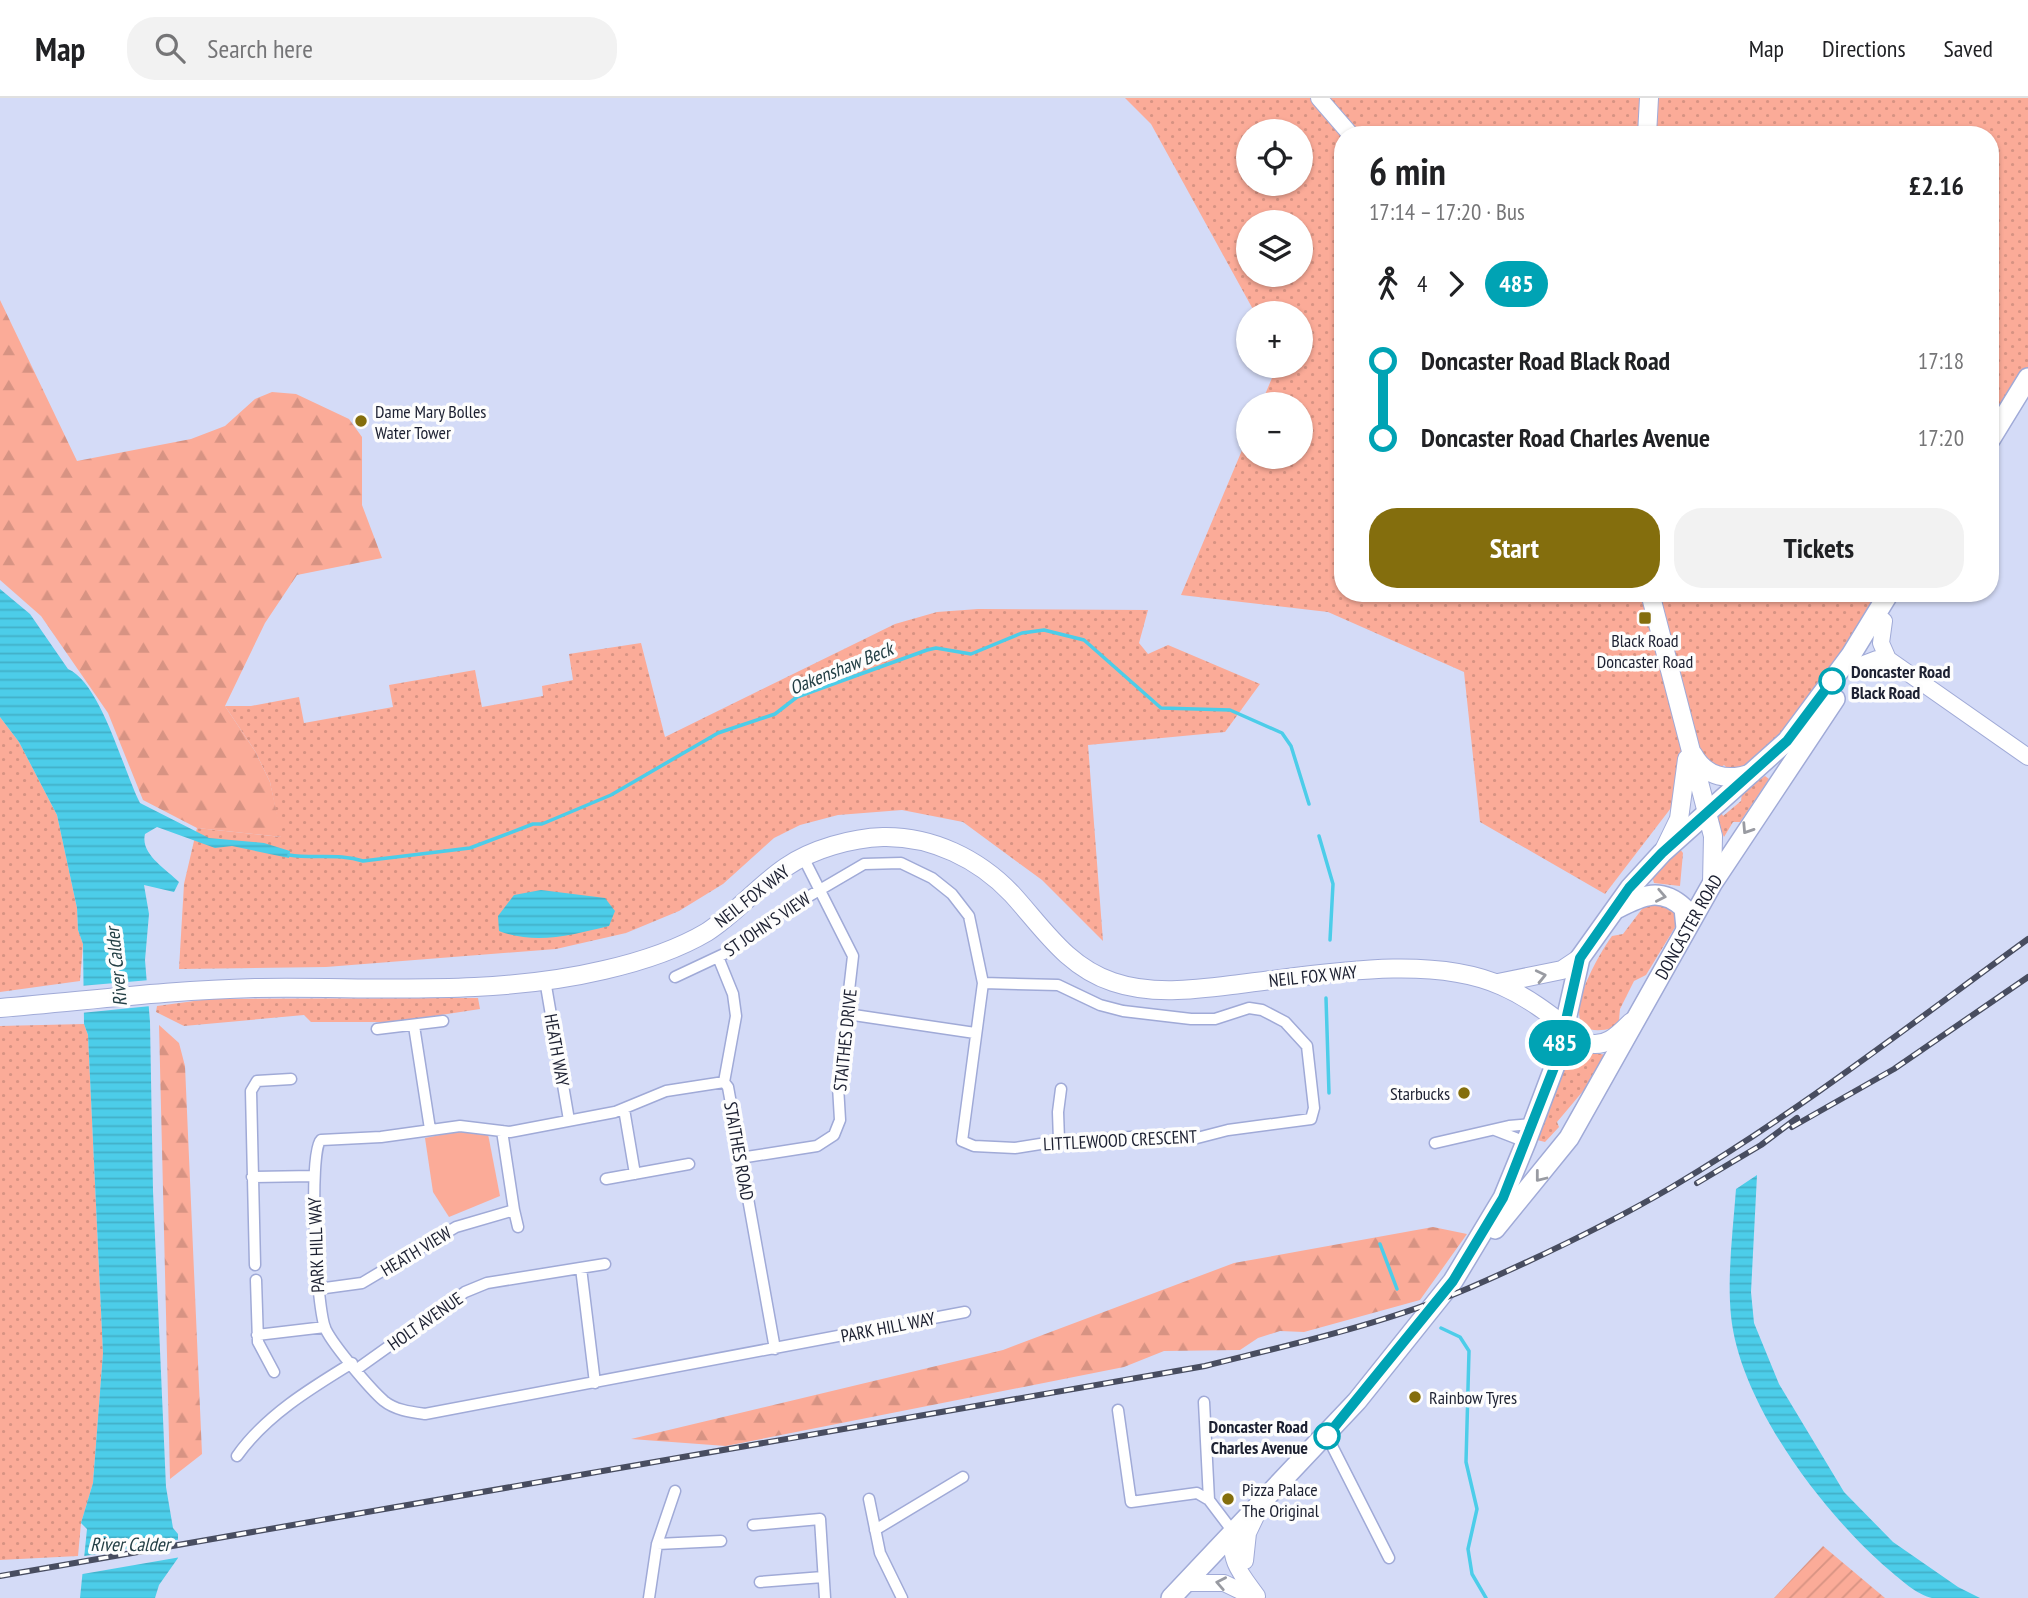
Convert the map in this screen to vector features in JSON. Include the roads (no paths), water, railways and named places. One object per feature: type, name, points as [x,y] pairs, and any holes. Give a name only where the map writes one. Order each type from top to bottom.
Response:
[{"type":"highway","points":[[1999,425],[2028,378]]},
{"type":"highway","name":"DONCASTER ROAD","points":[[1178,1591],[1327,1436],[1473,1253],[1557,1155],[1591,1100],[1712,884],[1854,661],[1884,602]]},
{"type":"highway","name":"DONCASTER ROAD","points":[[1473,1253],[1503,1198],[1557,1060],[1580,958],[1629,888],[1662,853],[1787,741],[1854,661],[1880,652],[1884,621],[1895,602]]},
{"type":"highway","points":[[1617,908],[1652,893],[1664,894],[1684,908],[1686,928]]},
{"type":"highway","points":[[1530,1133],[1544,1148],[1553,1143],[1591,1100]]},
{"type":"main road","points":[[1319,98],[1343,126]]},
{"type":"main road","points":[[1647,126],[1649,98]]},
{"type":"main road","points":[[1652,602],[1707,812],[1715,858],[1712,884]]},
{"type":"main road","points":[[1880,652],[2028,757]]},
{"type":"main road","points":[[1688,745],[1697,761],[1710,773],[1727,779],[1753,773]]},
{"type":"main road","points":[[1662,853],[1679,819],[1688,745]]},
{"type":"main road","name":"NEIL FOX WAY","points":[[0,1008],[197,991],[469,986],[545,980],[596,972],[666,953],[705,933],[786,867],[803,858],[866,839],[900,838],[937,845],[970,860],[995,879],[1059,949],[1113,982],[1142,988],[1204,988],[1390,969],[1421,970],[1497,984],[1540,1005],[1587,1043],[1595,1045],[1617,1035],[1638,1017]]},
{"type":"main road","name":"NEIL FOX WAY","points":[[1497,984],[1562,970],[1580,958]]},
{"type":"main road","points":[[1245,1562],[1248,1533],[1262,1504]]},
{"type":"main road","points":[[1234,1533],[1258,1598]]},
{"type":"main road","points":[[1234,1533],[1230,1548],[1232,1560],[1258,1598]]},
{"type":"main road","points":[[1178,1591],[1224,1583],[1258,1598]]},
{"type":"street","name":"STAITHES DRIVE","points":[[740,1158],[817,1146],[834,1135],[840,1120],[838,1086],[853,956],[803,858]]},
{"type":"street","name":"LITTLEWOOD CRESCENT","points":[[819,888],[870,863],[901,863],[932,878],[952,894],[969,916],[983,983],[962,1141],[974,1146],[1015,1148],[1059,1141],[1166,1135],[1197,1138],[1228,1130],[1311,1119],[1314,1108],[1307,1046],[1285,1022],[1262,1010],[1249,1009],[1215,1019],[1191,1019],[1112,1008],[1058,985],[983,983]]},
{"type":"street","name":"ST JOHN'S VIEW","points":[[675,977],[718,957],[819,888]]},
{"type":"street","name":"STAITHES ROAD","points":[[718,957],[733,994],[736,1016],[724,1082],[728,1087],[775,1349]]},
{"type":"street","name":"HEATH WAY","points":[[545,980],[569,1120]]},
{"type":"street","points":[[847,1014],[975,1033]]},
{"type":"street","points":[[377,1029],[443,1021]]},
{"type":"street","points":[[414,1026],[430,1129]]},
{"type":"street","points":[[255,1265],[251,1091],[257,1081],[291,1079]]},
{"type":"street","name":"PARK HILL WAY","points":[[724,1082],[666,1091],[624,1109],[510,1132],[460,1126],[380,1137],[326,1138],[315,1146],[314,1176],[318,1305],[324,1327],[386,1402],[406,1412],[425,1414],[964,1312]]},
{"type":"street","points":[[1059,1141],[1058,1112],[1061,1089]]},
{"type":"street","points":[[624,1109],[635,1174]]},
{"type":"street","points":[[1434,1143],[1495,1130],[1530,1133]]},
{"type":"street","points":[[1495,1130],[1530,1133]]},
{"type":"street","points":[[502,1131],[518,1227]]},
{"type":"street","points":[[606,1179],[689,1164]]},
{"type":"street","points":[[252,1177],[314,1176]]},
{"type":"street","name":"HEATH VIEW","points":[[318,1289],[362,1283],[456,1227],[514,1210]]},
{"type":"street","name":"HOLT AVENUE","points":[[237,1456],[255,1433],[280,1412],[465,1292],[487,1283],[605,1264]]},
{"type":"street","points":[[581,1268],[596,1383]]},
{"type":"street","points":[[256,1280],[257,1335],[262,1354],[274,1372]]},
{"type":"street","points":[[257,1335],[324,1327]]},
{"type":"street","points":[[1204,1402],[1209,1500]]},
{"type":"street","points":[[1118,1410],[1131,1502],[1198,1493],[1209,1500],[1234,1533]]},
{"type":"street","points":[[1327,1436],[1389,1558]]},
{"type":"street","points":[[875,1530],[963,1477]]},
{"type":"street","points":[[649,1598],[657,1544],[675,1491]]},
{"type":"street","points":[[869,1499],[880,1553],[900,1598]]},
{"type":"street","points":[[753,1525],[820,1519],[825,1598]]},
{"type":"street","points":[[657,1544],[721,1541]]},
{"type":"street","points":[[760,1582],[823,1577]]},
{"type":"water","name":"River Calder","points":[[0,589],[30,614],[68,669],[80,677],[91,691],[110,729],[140,803],[209,838],[264,843],[290,851],[289,858],[232,846],[215,848],[157,827],[145,834],[144,841],[150,855],[179,882],[174,892],[144,885],[149,914],[145,960],[150,1022],[153,1191],[166,1487],[173,1528],[178,1534],[178,1558],[159,1585],[155,1598],[80,1598],[87,1529],[81,1523],[93,1483],[103,1353],[88,1035],[84,1024],[83,944],[78,930],[77,908],[57,815],[19,742],[0,717]]},
{"type":"water","points":[[541,890],[605,898],[615,911],[609,926],[540,938],[499,931],[498,916],[514,895]]},
{"type":"water","points":[[1757,1175],[1751,1292],[1754,1323],[1779,1384],[1844,1492],[1893,1542],[1958,1587],[1980,1598],[1932,1598],[1915,1590],[1898,1577],[1837,1518],[1812,1488],[1767,1420],[1750,1385],[1738,1350],[1730,1300],[1736,1189]]},
{"type":"waterway","name":"Oakenshaw Beck","points":[[289,855],[345,857],[363,861],[470,848],[533,824],[542,824],[611,795],[718,733],[775,714],[797,697],[927,650],[936,648],[971,654],[1022,633],[1044,630],[1084,640],[1161,708],[1230,710],[1282,733],[1291,746],[1309,804]]},
{"type":"waterway","name":"Oakenshaw Beck","points":[[1319,836],[1333,884],[1330,940]]},
{"type":"waterway","name":"Oakenshaw Beck","points":[[1326,998],[1329,1093]]},
{"type":"waterway","name":"Oakenshaw Beck","points":[[1380,1244],[1397,1289]]},
{"type":"waterway","name":"Oakenshaw Beck","points":[[1441,1328],[1460,1337],[1469,1351],[1466,1462],[1477,1509],[1468,1549],[1472,1574],[1486,1598]]},
{"type":"railway","points":[[0,1576],[1205,1366],[1372,1323],[1437,1301],[1495,1277],[1597,1228],[1672,1187],[1809,1098],[2028,939]]},
{"type":"railway","points":[[1792,1127],[1894,1069],[2028,977]]},
{"type":"railway","points":[[1697,1183],[1761,1145],[1797,1118]]},
{"type":"place","name":"Dame Mary Bolles Water Tower","points":[[361,421]]},
{"type":"place","name":"Black Road Doncaster Road","points":[[1645,618]]},
{"type":"place","name":"Doncaster Road Black Road","points":[[1832,681]]},
{"type":"place","name":"Starbucks","points":[[1464,1093]]},
{"type":"place","name":"Rainbow Tyres","points":[[1415,1397]]},
{"type":"place","name":"Doncaster Road Charles Avenue","points":[[1327,1436]]},
{"type":"place","name":"Pizza Palace The Original","points":[[1228,1499]]}]
